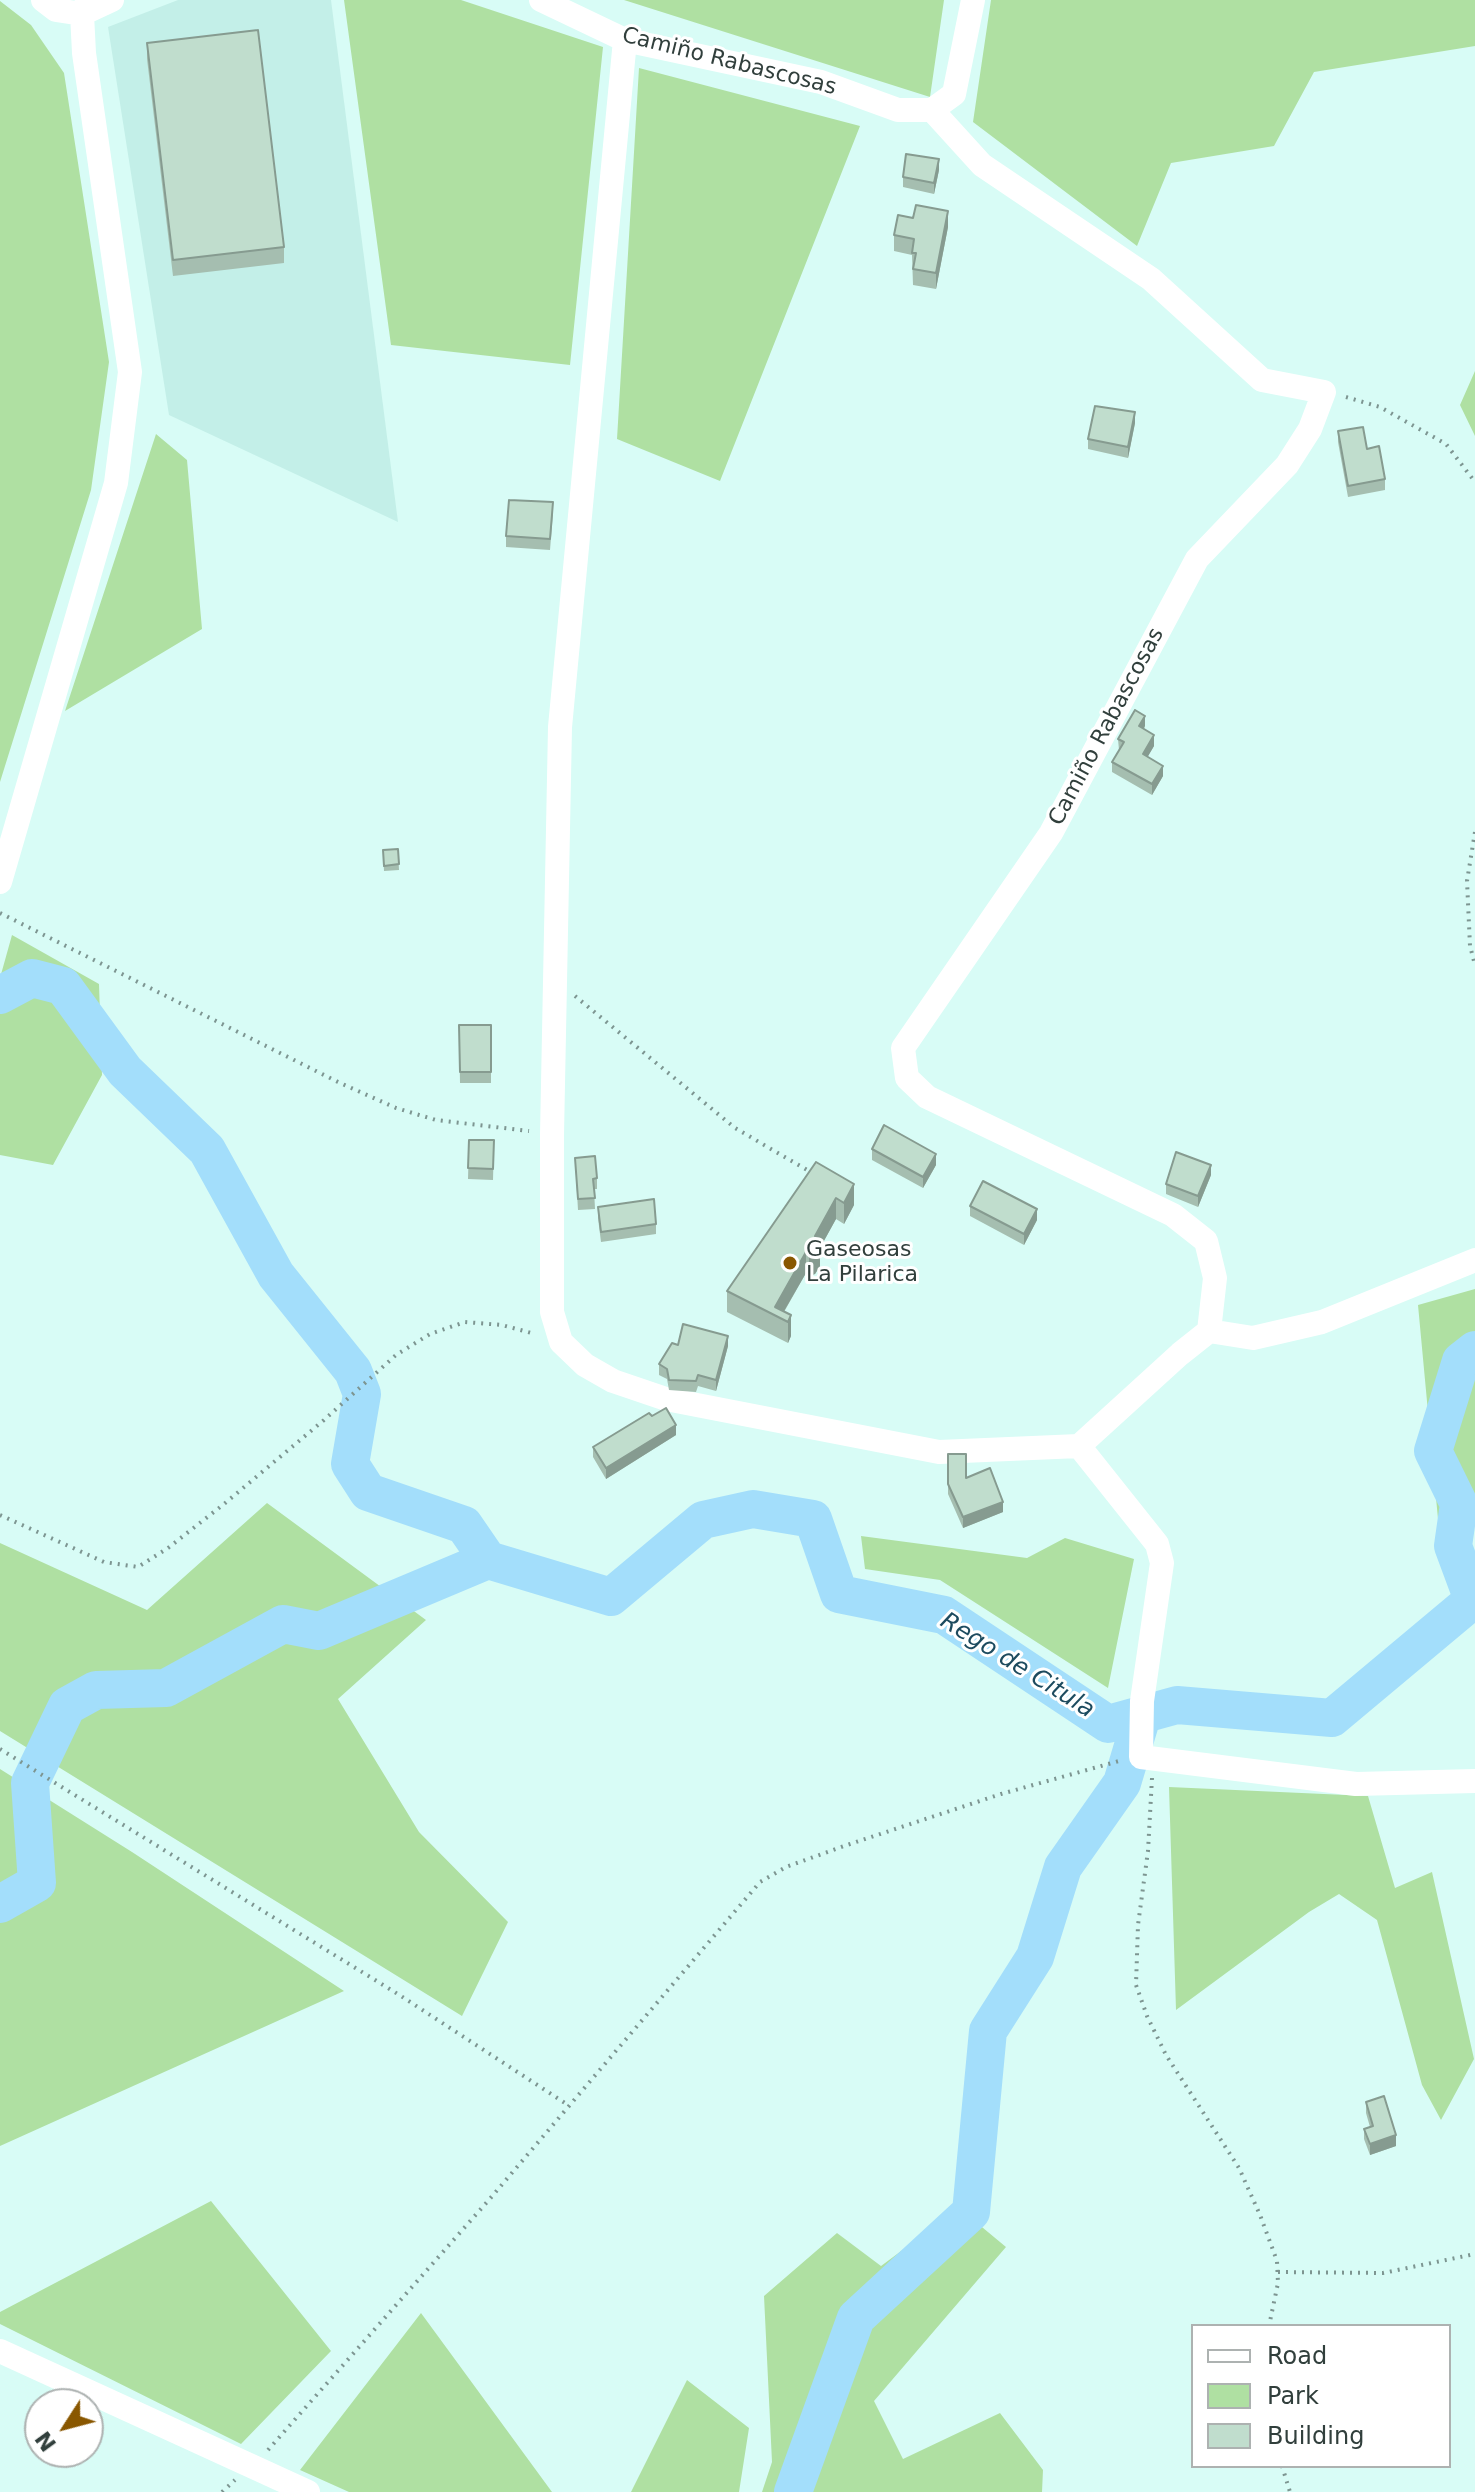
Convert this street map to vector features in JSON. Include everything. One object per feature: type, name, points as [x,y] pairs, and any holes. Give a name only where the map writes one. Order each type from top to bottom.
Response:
[{"type":"street","points":[[43,0],[56,10],[112,0]]},
{"type":"street","name":"Camiño Rabascosas","points":[[541,0],[625,40],[821,82],[898,110],[932,110]]},
{"type":"street","points":[[973,0],[954,94],[932,110],[982,165],[1151,279],[1262,380],[1324,392]]},
{"type":"street","points":[[0,882],[116,483],[130,372],[84,53],[85,7]]},
{"type":"street","points":[[625,40],[560,727],[552,1135],[552,1312],[561,1342],[585,1365],[613,1381],[666,1399],[939,1452],[1079,1446],[1209,1331],[1253,1338],[1322,1322],[1475,1260]]},
{"type":"street","name":"Camiño Rabascosas","points":[[1209,1331],[1215,1278],[1206,1241],[1173,1215],[927,1097],[907,1078],[903,1048],[1051,833],[1197,559],[1287,465],[1310,429],[1324,392]]},
{"type":"street","points":[[1079,1446],[1157,1544],[1162,1563],[1142,1701],[1147,1758],[1356,1784],[1475,1781]]},
{"type":"street","points":[[0,2351],[308,2492]]},
{"type":"path","points":[[1324,392],[1380,407],[1446,444],[1475,482]]},
{"type":"path","points":[[1475,832],[1467,881],[1470,946],[1475,965]]},
{"type":"path","points":[[0,913],[396,1108],[436,1120],[552,1135]]},
{"type":"path","points":[[555,979],[735,1128],[821,1178]]},
{"type":"path","points":[[0,1515],[104,1562],[138,1567],[168,1548],[235,1495],[396,1355],[430,1334],[465,1322],[502,1325],[561,1342]]},
{"type":"path","points":[[0,1749],[374,1979],[568,2105]]},
{"type":"path","points":[[252,2466],[340,2371],[760,1882],[786,1867],[986,1799],[1105,1763],[1147,1758],[1148,1851],[1138,1925],[1136,1985],[1166,2055],[1239,2168],[1277,2261],[1269,2324]]},
{"type":"path","points":[[1278,2272],[1383,2273],[1475,2254]]},
{"type":"path","points":[[1283,2468],[1290,2492]]},
{"type":"shaded area","points":[[178,0],[331,0],[398,522],[169,415],[108,27]]},
{"type":"green space","points":[[344,0],[461,0],[603,47],[570,365],[391,345]]},
{"type":"green space","points":[[624,0],[944,0],[930,97]]},
{"type":"green space","points":[[991,0],[1475,0],[1475,46],[1314,72],[1274,146],[1171,163],[1137,246],[973,122]]},
{"type":"green space","points":[[0,1],[31,25],[64,73],[109,362],[91,490],[0,782]]},
{"type":"green space","points":[[639,68],[860,126],[720,481],[617,439]]},
{"type":"green space","points":[[1475,371],[1475,436],[1460,405]]},
{"type":"green space","points":[[156,434],[187,460],[202,629],[65,711]]},
{"type":"green space","points":[[12,935],[99,984],[102,1075],[53,1165],[0,1155],[0,978]]},
{"type":"green space","points":[[1475,1289],[1475,1501],[1438,1519],[1418,1305]]},
{"type":"green space","points":[[267,1503],[426,1620],[338,1699],[419,1832],[508,1922],[462,2016],[0,1731],[0,1543],[147,1610]]},
{"type":"green space","points":[[861,1536],[1027,1558],[1065,1538],[1134,1559],[1108,1688],[940,1580],[865,1569]]},
{"type":"green space","points":[[0,1769],[132,1852],[344,1991],[0,2146]]},
{"type":"green space","points":[[1169,1787],[1368,1796],[1395,1888],[1432,1872],[1474,2059],[1441,2120],[1422,2085],[1377,1920],[1339,1894],[1309,1912],[1176,2010]]},
{"type":"green space","points":[[211,2201],[331,2351],[241,2444],[0,2324],[0,2312]]},
{"type":"green space","points":[[959,2208],[1006,2247],[874,2401],[903,2459],[1000,2413],[1043,2470],[1042,2492],[762,2492],[772,2462],[764,2296],[837,2233],[881,2266]]},
{"type":"green space","points":[[421,2313],[552,2492],[349,2492],[300,2470]]},
{"type":"green space","points":[[687,2380],[749,2428],[739,2492],[631,2492]]},
{"type":"building","points":[[258,30],[284,247],[173,260],[147,43]]},
{"type":"building","points":[[906,154],[939,159],[934,183],[903,177]]},
{"type":"building","points":[[916,205],[948,211],[936,273],[913,269],[916,253],[912,253],[914,239],[894,235],[898,215],[913,218]]},
{"type":"building","points":[[1095,406],[1135,412],[1128,447],[1088,439]]},
{"type":"building","points":[[1363,427],[1367,449],[1379,446],[1385,479],[1348,486],[1338,431]]},
{"type":"building","points":[[509,500],[553,502],[550,539],[506,536]]},
{"type":"building","points":[[1135,710],[1145,716],[1139,726],[1154,735],[1143,754],[1163,766],[1152,784],[1112,762],[1124,742],[1118,739]]},
{"type":"building","points":[[398,849],[399,864],[384,866],[383,850]]},
{"type":"building","points":[[459,1025],[491,1025],[491,1072],[460,1072]]},
{"type":"building","points":[[884,1125],[936,1154],[923,1177],[872,1149]]},
{"type":"building","points":[[469,1140],[494,1140],[493,1169],[468,1168]]},
{"type":"building","points":[[1176,1152],[1211,1165],[1198,1196],[1166,1184]]},
{"type":"building","points":[[595,1156],[595,1198],[578,1199],[575,1158]]},
{"type":"building","name":"Gaseosas La Pilarica","points":[[816,1162],[854,1184],[844,1203],[836,1198],[815,1236],[820,1245],[815,1253],[809,1255],[806,1252],[775,1307],[791,1315],[788,1322],[727,1291]]},
{"type":"building","points":[[983,1181],[1037,1209],[1024,1234],[970,1206]]},
{"type":"building","points":[[654,1199],[656,1224],[601,1232],[598,1207]]},
{"type":"building","points":[[683,1324],[728,1336],[716,1380],[698,1375],[696,1381],[669,1380],[667,1369],[659,1364],[672,1343],[678,1345]]},
{"type":"building","points":[[666,1408],[676,1425],[606,1468],[593,1447],[649,1413],[652,1416]]},
{"type":"building","points":[[948,1454],[966,1454],[966,1478],[990,1468],[1003,1502],[963,1517],[948,1484]]},
{"type":"building","points":[[1384,2096],[1396,2135],[1370,2144],[1364,2129],[1373,2126],[1366,2102]]},
{"type":"waterway","points":[[0,995],[32,978],[63,986],[125,1071],[207,1150],[276,1275],[353,1371],[362,1394],[350,1464],[368,1492],[464,1525],[488,1560]]},
{"type":"waterway","name":"Rego de Citula","points":[[0,1904],[37,1883],[30,1783],[67,1706],[96,1690],[166,1688],[283,1624],[319,1631],[488,1560],[611,1597],[703,1520],[753,1509],[813,1519],[839,1594],[944,1615],[1108,1724],[1177,1705],[1332,1718],[1473,1600],[1453,1546],[1459,1504],[1433,1451],[1461,1361],[1475,1350]]},
{"type":"waterway","points":[[793,2492],[856,2318],[971,2212],[988,2031],[1035,1957],[1063,1867],[1122,1783],[1142,1716]]},
{"type":"place","name":"Gaseosas La Pilarica","points":[[790,1263]]}]
